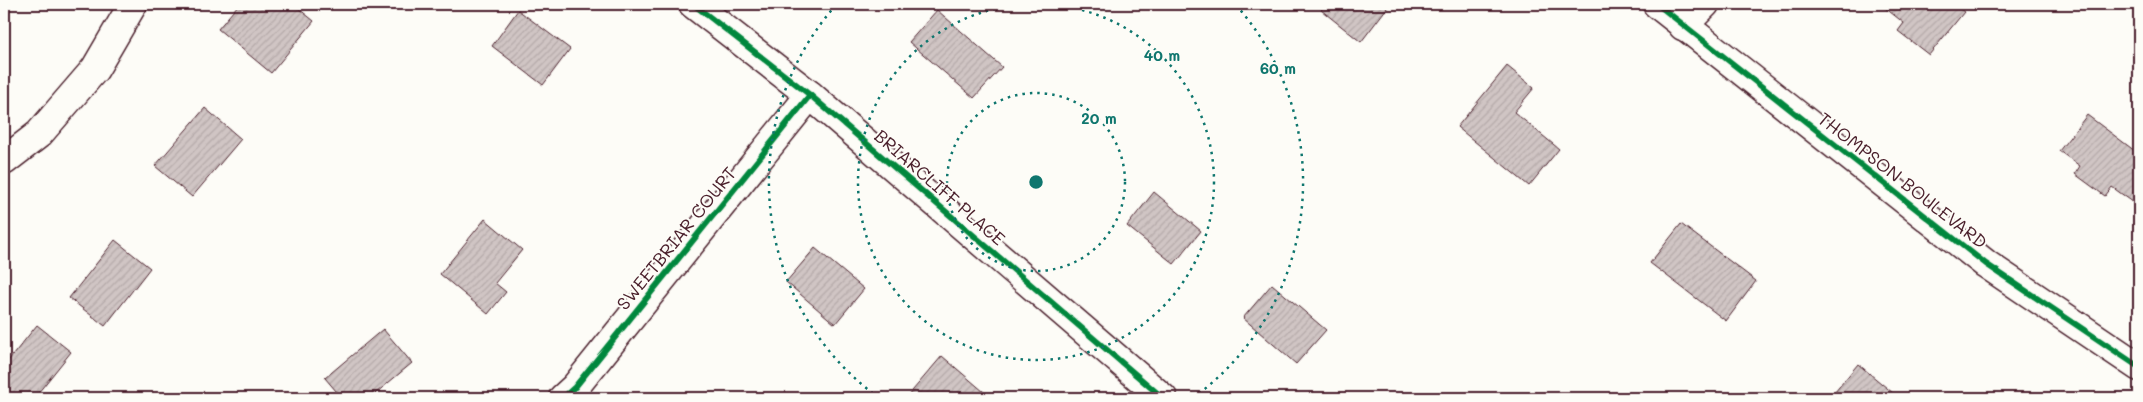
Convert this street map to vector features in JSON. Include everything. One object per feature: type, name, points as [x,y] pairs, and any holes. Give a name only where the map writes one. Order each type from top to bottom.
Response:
[{"type":"street","points":[[4,161],[39,134],[95,69],[132,4]]},
{"type":"street","name":"BRIARCLIFF PLACE","points":[[693,4],[810,95],[1163,398]]},
{"type":"street","name":"THOMPSON BOULEVARD","points":[[1658,4],[1986,264],[2139,367]]},
{"type":"street","points":[[1684,26],[1705,4]]},
{"type":"street","name":"SWEETBRIAR COURT","points":[[563,398],[582,379],[810,95]]},
{"type":"building","points":[[239,4],[293,4],[314,21],[271,73],[218,29]]},
{"type":"building","points":[[1326,4],[1390,4],[1361,42],[1321,10]]},
{"type":"building","points":[[1880,4],[1954,4],[1964,12],[1929,55],[1898,31],[1904,23]]},
{"type":"building","points":[[518,10],[570,49],[543,85],[492,46]]},
{"type":"building","points":[[937,10],[1002,67],[974,98],[909,42]]},
{"type":"building","points":[[1507,66],[1534,88],[1514,112],[1559,149],[1529,186],[1457,127]]},
{"type":"building","points":[[205,108],[241,139],[192,197],[155,166]]},
{"type":"building","points":[[2087,115],[2139,154],[2139,202],[2137,205],[2112,187],[2105,196],[2075,174],[2080,166],[2059,151]]},
{"type":"building","points":[[1154,192],[1201,231],[1174,264],[1127,226]]},
{"type":"building","points":[[485,219],[522,250],[495,283],[506,292],[488,314],[440,274]]},
{"type":"building","points":[[1681,224],[1756,281],[1726,321],[1650,263]]},
{"type":"building","points":[[115,240],[150,268],[105,326],[69,298]]},
{"type":"building","points":[[815,248],[864,289],[835,324],[786,282]]},
{"type":"building","points":[[1272,284],[1326,330],[1296,364],[1243,318]]},
{"type":"building","points":[[37,325],[71,352],[34,398],[22,398],[19,396],[17,398],[4,398],[4,366]]},
{"type":"building","points":[[383,329],[412,363],[370,398],[342,398],[325,378]]},
{"type":"building","points":[[942,356],[991,398],[908,398]]},
{"type":"building","points":[[1858,364],[1899,398],[1830,398]]},
{"type":"cycle path","points":[[693,4],[810,95],[1163,398]]},
{"type":"cycle path","points":[[1657,4],[1986,264],[2139,367]]},
{"type":"cycle path","points":[[563,398],[575,387],[810,95]]}]
